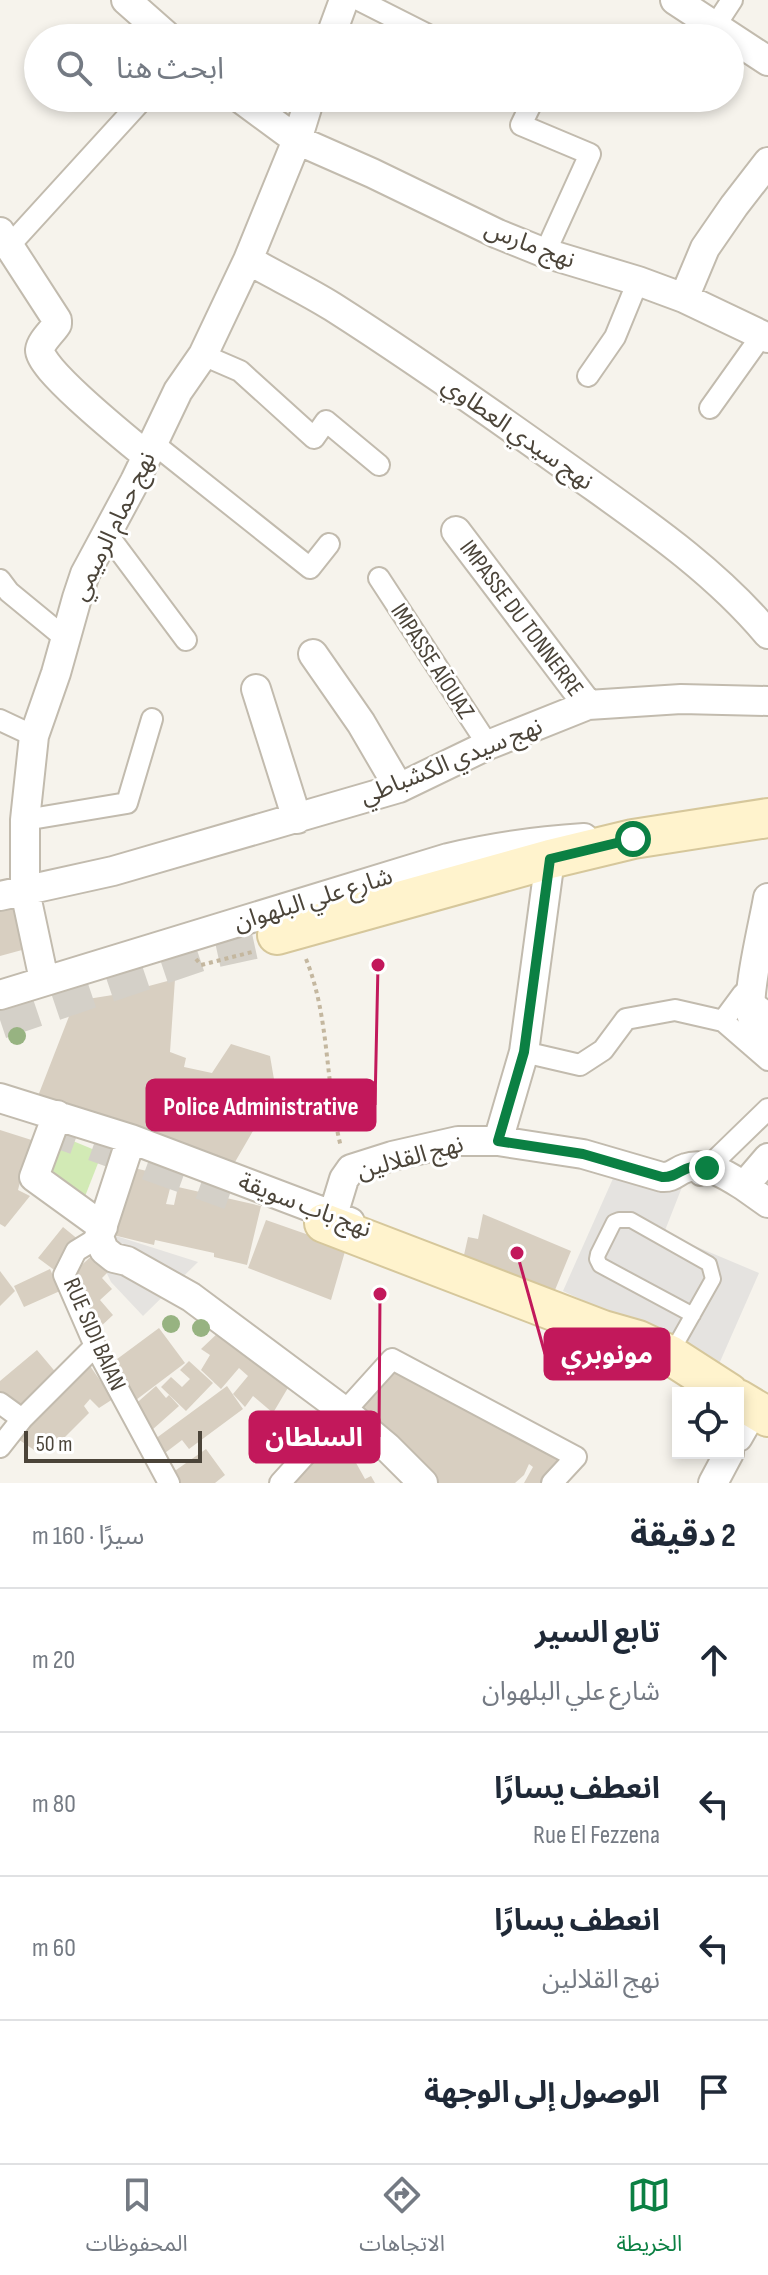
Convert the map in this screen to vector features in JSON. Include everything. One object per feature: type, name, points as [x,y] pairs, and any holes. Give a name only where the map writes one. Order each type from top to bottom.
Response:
[{"type":"main road","name":"شارع علي البلهوان","points":[[279,946],[550,859],[633,839],[768,818]]},
{"type":"main road","name":"نهج باب سويقة","points":[[328,1219],[603,1330],[638,1340],[670,1355],[745,1411]]},
{"type":"street","points":[[126,0],[153,24]]},
{"type":"street","points":[[335,24],[344,0]]},
{"type":"street","points":[[359,0],[406,24]]},
{"type":"street","points":[[675,0],[712,24]]},
{"type":"street","points":[[716,24],[732,0]]},
{"type":"street","points":[[744,45],[768,61]]},
{"type":"street","points":[[130,112],[4,239],[57,320],[41,346],[41,356],[66,387],[310,568],[329,544]]},
{"type":"street","name":"نهج مارس","points":[[259,112],[297,140],[498,234],[545,253],[684,298],[765,336]]},
{"type":"street","name":"نهج حمام الرميمي","points":[[44,980],[12,894],[25,820],[34,736],[85,574],[178,391],[203,355],[248,260],[306,112]]},
{"type":"street","points":[[527,112],[521,125],[590,154],[545,253]]},
{"type":"street","points":[[684,298],[705,248],[768,162]]},
{"type":"street","name":"نهج سيدي العطاوي","points":[[248,260],[330,306],[426,368],[600,491],[704,568],[768,634]]},
{"type":"street","points":[[588,376],[615,337],[638,281]]},
{"type":"street","points":[[710,408],[765,336]]},
{"type":"street","points":[[203,355],[240,371],[314,438],[326,421],[379,465]]},
{"type":"street","name":"IMPASSE DU TONNERRE","points":[[456,531],[588,705]]},
{"type":"street","points":[[107,534],[186,640]]},
{"type":"street","name":"IMPASSE AĨOUAZ","points":[[379,578],[488,745]]},
{"type":"street","points":[[0,580],[9,592],[65,638]]},
{"type":"street","points":[[313,654],[361,723],[399,788]]},
{"type":"street","points":[[256,689],[297,819]]},
{"type":"street","name":"نهج سيدي الكشباطي","points":[[12,894],[113,871],[399,788],[488,745],[588,705],[681,699],[768,701]]},
{"type":"street","points":[[25,820],[127,803],[152,719]]},
{"type":"street","points":[[0,720],[34,736]]},
{"type":"street","name":"شارع علي البلهوان","points":[[0,995],[448,858],[493,847],[539,841],[633,839]]},
{"type":"street","points":[[498,1141],[524,1052],[550,859]]},
{"type":"street","points":[[768,898],[760,1006],[751,1016],[768,1036]]},
{"type":"street","points":[[723,1021],[743,994],[760,1006]]},
{"type":"street","points":[[524,1052],[580,1065],[603,1050],[626,1019],[675,1010],[723,1021],[768,1060]]},
{"type":"street","name":"نهج باب سويقة","points":[[0,1098],[131,1139],[328,1219]]},
{"type":"street","points":[[768,1109],[700,1175],[740,1192],[768,1215]]},
{"type":"street","points":[[57,1115],[34,1177],[101,1232]]},
{"type":"street","points":[[131,1139],[101,1232],[104,1250],[191,1297],[344,1411],[423,1483]]},
{"type":"street","name":"نهج القلالين","points":[[328,1219],[347,1172],[357,1165],[458,1141],[498,1141],[583,1154],[662,1177],[674,1176],[690,1166],[707,1168]]},
{"type":"street","points":[[744,1186],[768,1158]]},
{"type":"street","points":[[707,1168],[720,1172],[768,1203]]},
{"type":"street","name":"RUE SIDI BAIAN","points":[[101,1232],[76,1251],[64,1275],[95,1346],[169,1483]]},
{"type":"street","points":[[0,1447],[22,1419],[95,1346]]},
{"type":"street","points":[[280,1483],[392,1359],[576,1457],[552,1483]]},
{"type":"street","points":[[0,1403],[22,1419]]},
{"type":"street","points":[[713,1483],[726,1459]]},
{"type":"lane","points":[[670,1355],[693,1315],[713,1279],[709,1264],[631,1220],[614,1222],[598,1254],[600,1265],[693,1315]]},
{"type":"path","points":[[179,939],[201,965],[279,946],[314,978],[330,1100],[347,1172]]},
{"type":"green space","points":[[56,1134],[102,1153],[82,1204],[43,1172]]},
{"type":"shaded area","points":[[619,1165],[684,1182],[664,1233],[759,1273],[719,1364],[563,1291]]},
{"type":"shaded area","points":[[113,1235],[198,1262],[143,1316],[111,1282],[98,1255]]},
{"type":"building","points":[[13,907],[22,950],[0,956],[0,910]]},
{"type":"building","points":[[175,979],[170,1052],[186,1058],[184,1067],[212,1073],[231,1044],[270,1056],[276,1091],[235,1162],[38,1096],[75,1001],[119,994]]},
{"type":"building","points":[[0,1130],[41,1143],[22,1174],[18,1190],[30,1196],[5,1227],[0,1224]]},
{"type":"building","points":[[121,1165],[173,1177],[166,1204],[174,1205],[178,1187],[261,1206],[247,1265],[214,1257],[214,1253],[155,1240],[154,1245],[105,1233]]},
{"type":"building","points":[[483,1214],[571,1251],[555,1290],[464,1255],[468,1237],[478,1239]]},
{"type":"building","points":[[266,1220],[346,1248],[331,1300],[248,1268]]},
{"type":"building","points":[[63,1227],[85,1245],[61,1275],[38,1258]]},
{"type":"building","points":[[96,1252],[111,1269],[102,1278],[112,1289],[100,1300],[113,1315],[98,1329],[64,1281]]},
{"type":"building","points":[[50,1269],[60,1291],[24,1307],[14,1286]]},
{"type":"building","points":[[0,1271],[15,1291],[0,1306]]},
{"type":"building","points":[[159,1328],[185,1363],[132,1403],[105,1368]]},
{"type":"building","points":[[220,1331],[292,1381],[273,1413],[253,1396],[245,1407],[233,1394],[248,1376],[239,1368],[221,1389],[201,1370],[210,1355],[201,1349]]},
{"type":"building","points":[[37,1350],[58,1375],[13,1413],[0,1397],[0,1381]]},
{"type":"building","points":[[189,1361],[213,1383],[186,1411],[161,1387],[171,1377],[182,1387],[190,1379],[180,1370]]},
{"type":"building","points":[[394,1361],[561,1456],[543,1483],[524,1483],[533,1467],[529,1464],[524,1475],[515,1483],[426,1483],[356,1413]]},
{"type":"building","points":[[88,1363],[113,1399],[99,1408],[90,1399],[84,1406],[89,1413],[64,1438],[40,1454],[15,1437]]},
{"type":"building","points":[[156,1386],[166,1398],[169,1395],[179,1406],[152,1430],[132,1407]]},
{"type":"building","points":[[227,1386],[243,1409],[189,1449],[182,1440],[161,1456],[151,1442]]},
{"type":"building","points":[[342,1417],[358,1430],[366,1449],[355,1461],[365,1479],[371,1476],[375,1483],[286,1483]]},
{"type":"building","points":[[206,1449],[225,1475],[215,1483],[174,1483],[169,1475]]},
{"type":"tunnel","points":[[0,1020],[204,951],[277,935]]},
{"type":"tunnel","points":[[41,1123],[231,1191]]},
{"type":"place","name":"Police Administrative","points":[[378,965]]},
{"type":"place","name":"مونوبري","points":[[517,1253]]},
{"type":"place","name":"السلطان","points":[[380,1294]]},
{"type":"route","points":[[633,839],[550,859],[524,1052],[498,1141],[583,1154],[667,1178],[690,1166],[707,1168]]}]
